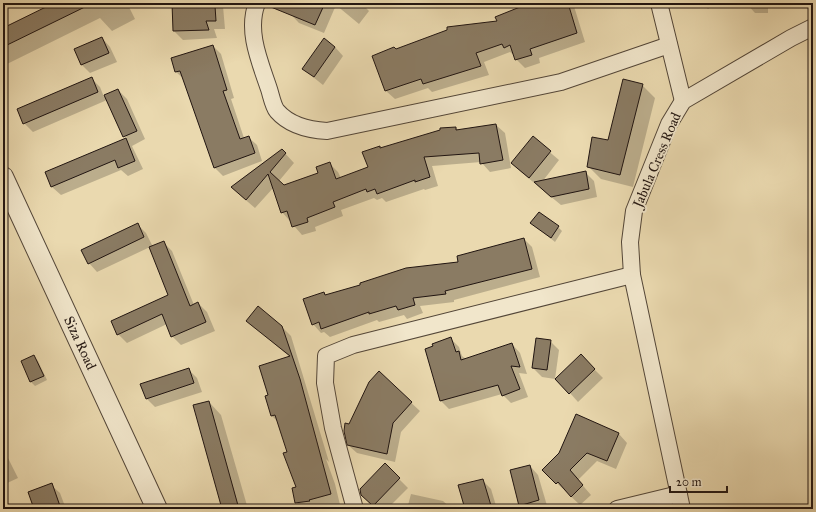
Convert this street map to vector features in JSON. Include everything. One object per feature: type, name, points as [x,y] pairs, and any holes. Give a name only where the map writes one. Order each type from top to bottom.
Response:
[{"type":"street","points":[[257,3],[254,12],[253,36],[276,111],[291,122],[308,130],[327,131],[561,82],[669,45]]},
{"type":"street","points":[[659,3],[683,101]]},
{"type":"street","name":"Jabula Cress Road","points":[[680,501],[632,275],[630,242],[634,211],[669,124],[683,101],[791,38],[813,27]]},
{"type":"street","name":"Siza Road","points":[[3,177],[157,509]]},
{"type":"street","points":[[355,509],[333,428],[325,383],[326,356],[353,345],[632,275]]},
{"type":"street","points":[[617,509],[680,501]]},
{"type":"building","points":[[54,3],[93,3],[3,47],[3,28]]},
{"type":"building","points":[[172,3],[198,3],[198,7],[215,6],[216,21],[206,21],[209,30],[173,31]]},
{"type":"building","points":[[266,3],[325,3],[315,25],[266,5]]},
{"type":"building","points":[[530,3],[568,3],[577,33],[530,49],[532,55],[515,60],[510,45],[504,48],[502,44],[476,53],[481,66],[423,84],[421,79],[385,91],[372,56],[394,47],[396,49],[447,30],[447,27],[497,21],[495,17]]},
{"type":"building","points":[[102,37],[109,53],[81,65],[74,49]]},
{"type":"building","points":[[324,38],[335,47],[314,77],[302,69]]},
{"type":"building","points":[[213,45],[227,90],[223,91],[240,139],[249,136],[255,153],[214,168],[180,71],[175,72],[171,58]]},
{"type":"building","points":[[92,77],[98,92],[23,124],[17,109]]},
{"type":"building","points":[[623,79],[643,84],[620,175],[587,167],[592,137],[608,140]]},
{"type":"building","points":[[118,89],[137,131],[123,137],[104,95]]},
{"type":"building","points":[[496,124],[503,160],[480,164],[479,153],[424,157],[430,177],[415,182],[415,180],[377,194],[375,189],[367,192],[366,189],[333,202],[335,207],[307,218],[308,222],[292,227],[287,211],[281,213],[268,174],[246,200],[231,187],[282,149],[286,153],[270,172],[284,185],[318,173],[316,167],[330,162],[336,179],[368,167],[362,152],[440,130],[440,128],[456,127],[456,130]]},
{"type":"building","points":[[533,136],[551,151],[529,178],[511,163]]},
{"type":"building","points":[[126,138],[135,161],[118,168],[115,160],[51,187],[45,172]]},
{"type":"building","points":[[586,171],[589,189],[551,197],[534,182]]},
{"type":"building","points":[[539,212],[559,226],[551,238],[530,223]]},
{"type":"building","points":[[138,223],[144,237],[88,264],[81,250]]},
{"type":"building","points":[[524,238],[532,269],[445,291],[446,294],[413,298],[415,305],[398,310],[396,306],[369,314],[369,312],[321,329],[319,322],[312,325],[303,299],[324,292],[325,295],[360,285],[360,283],[406,268],[458,262],[457,256]]},
{"type":"building","points":[[164,241],[190,306],[198,302],[206,322],[171,337],[162,314],[117,335],[111,321],[168,295],[149,247]]},
{"type":"building","points":[[258,306],[282,326],[300,379],[331,494],[309,500],[310,501],[295,503],[292,488],[296,487],[283,453],[287,452],[275,415],[271,416],[265,396],[268,395],[259,366],[290,356],[246,321]]},
{"type":"building","points":[[451,337],[456,352],[459,351],[461,360],[512,343],[520,367],[511,366],[520,389],[502,396],[498,385],[440,401],[425,349],[433,346],[432,344]]},
{"type":"building","points":[[536,338],[551,340],[547,370],[532,368]]},
{"type":"building","points":[[581,354],[595,369],[569,394],[555,379]]},
{"type":"building","points":[[34,355],[44,376],[30,382],[21,361]]},
{"type":"building","points":[[189,368],[194,383],[146,399],[140,384]]},
{"type":"building","points":[[379,371],[412,402],[393,423],[387,454],[347,445],[344,431],[345,423],[349,424],[369,382]]},
{"type":"building","points":[[209,401],[239,509],[222,509],[193,405]]},
{"type":"building","points":[[576,414],[619,433],[607,461],[587,453],[570,470],[583,485],[571,497],[558,482],[556,484],[542,470],[559,453]]},
{"type":"building","points":[[385,463],[400,478],[373,506],[361,495],[360,489]]},
{"type":"building","points":[[530,465],[539,500],[519,506],[510,470]]},
{"type":"building","points":[[483,479],[492,509],[465,509],[458,485]]},
{"type":"building","points":[[52,483],[61,509],[34,509],[28,492]]}]
